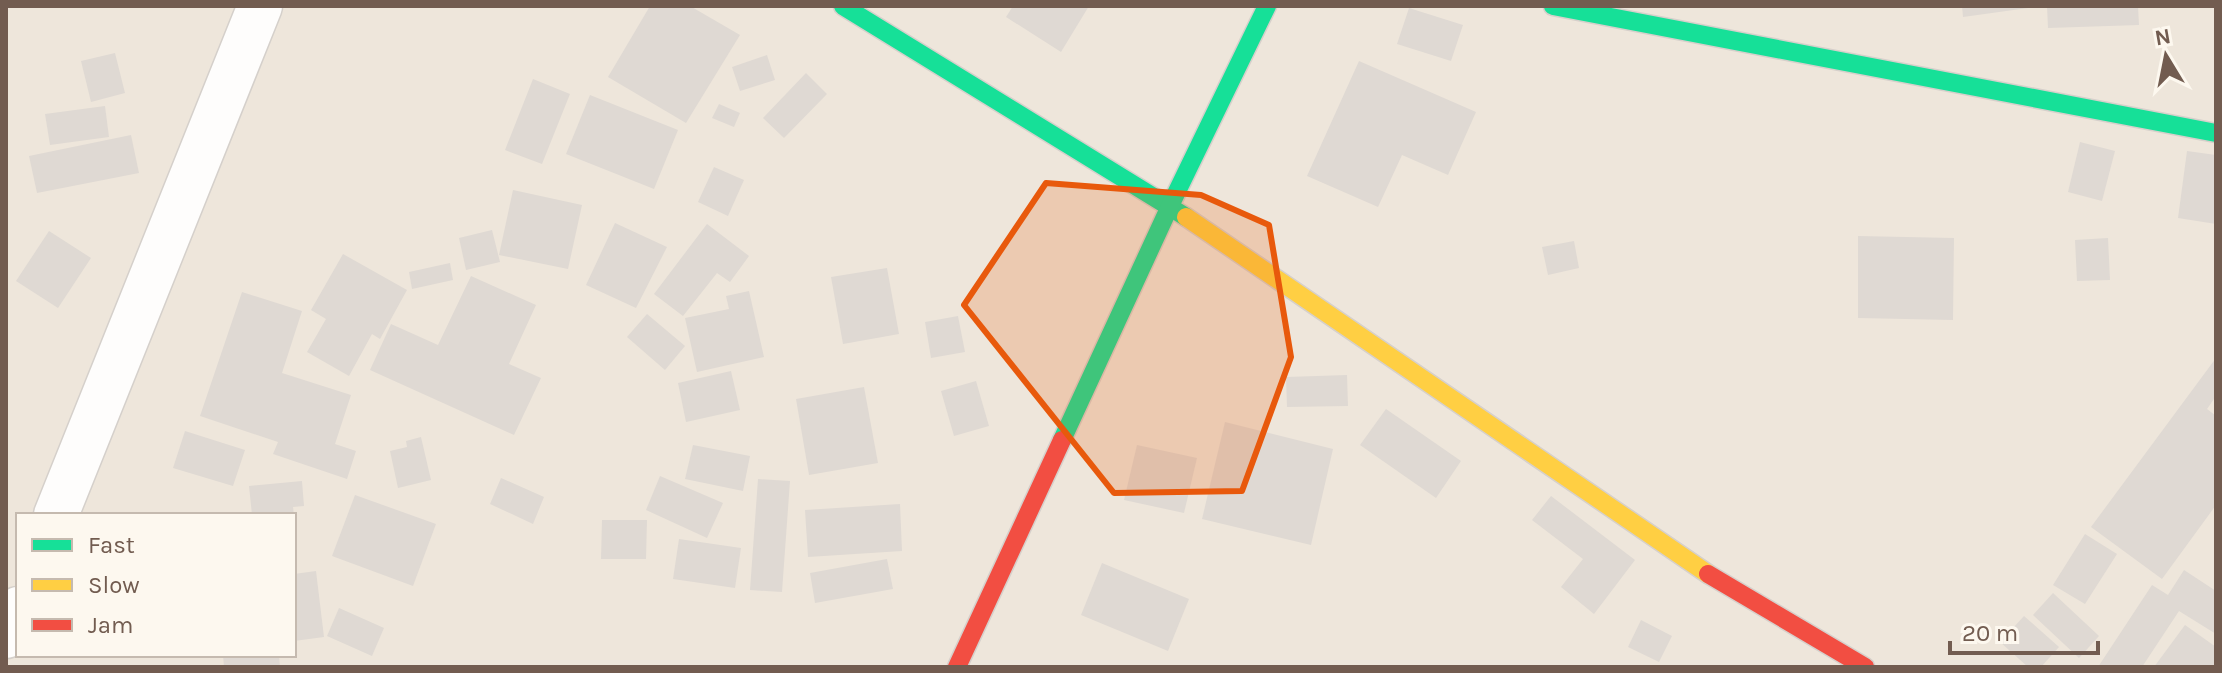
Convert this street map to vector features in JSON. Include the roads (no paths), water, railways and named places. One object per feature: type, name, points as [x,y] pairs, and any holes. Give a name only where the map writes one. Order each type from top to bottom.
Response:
[{"type":"street","points":[[57,513],[260,6]]},
{"type":"street","points":[[843,6],[1170,206],[1712,577],[1865,667]]},
{"type":"street","points":[[957,667],[1170,206],[1267,6]]},
{"type":"street","points":[[1553,6],[2216,133]]},
{"type":"street","points":[[6,636],[16,614]]}]
